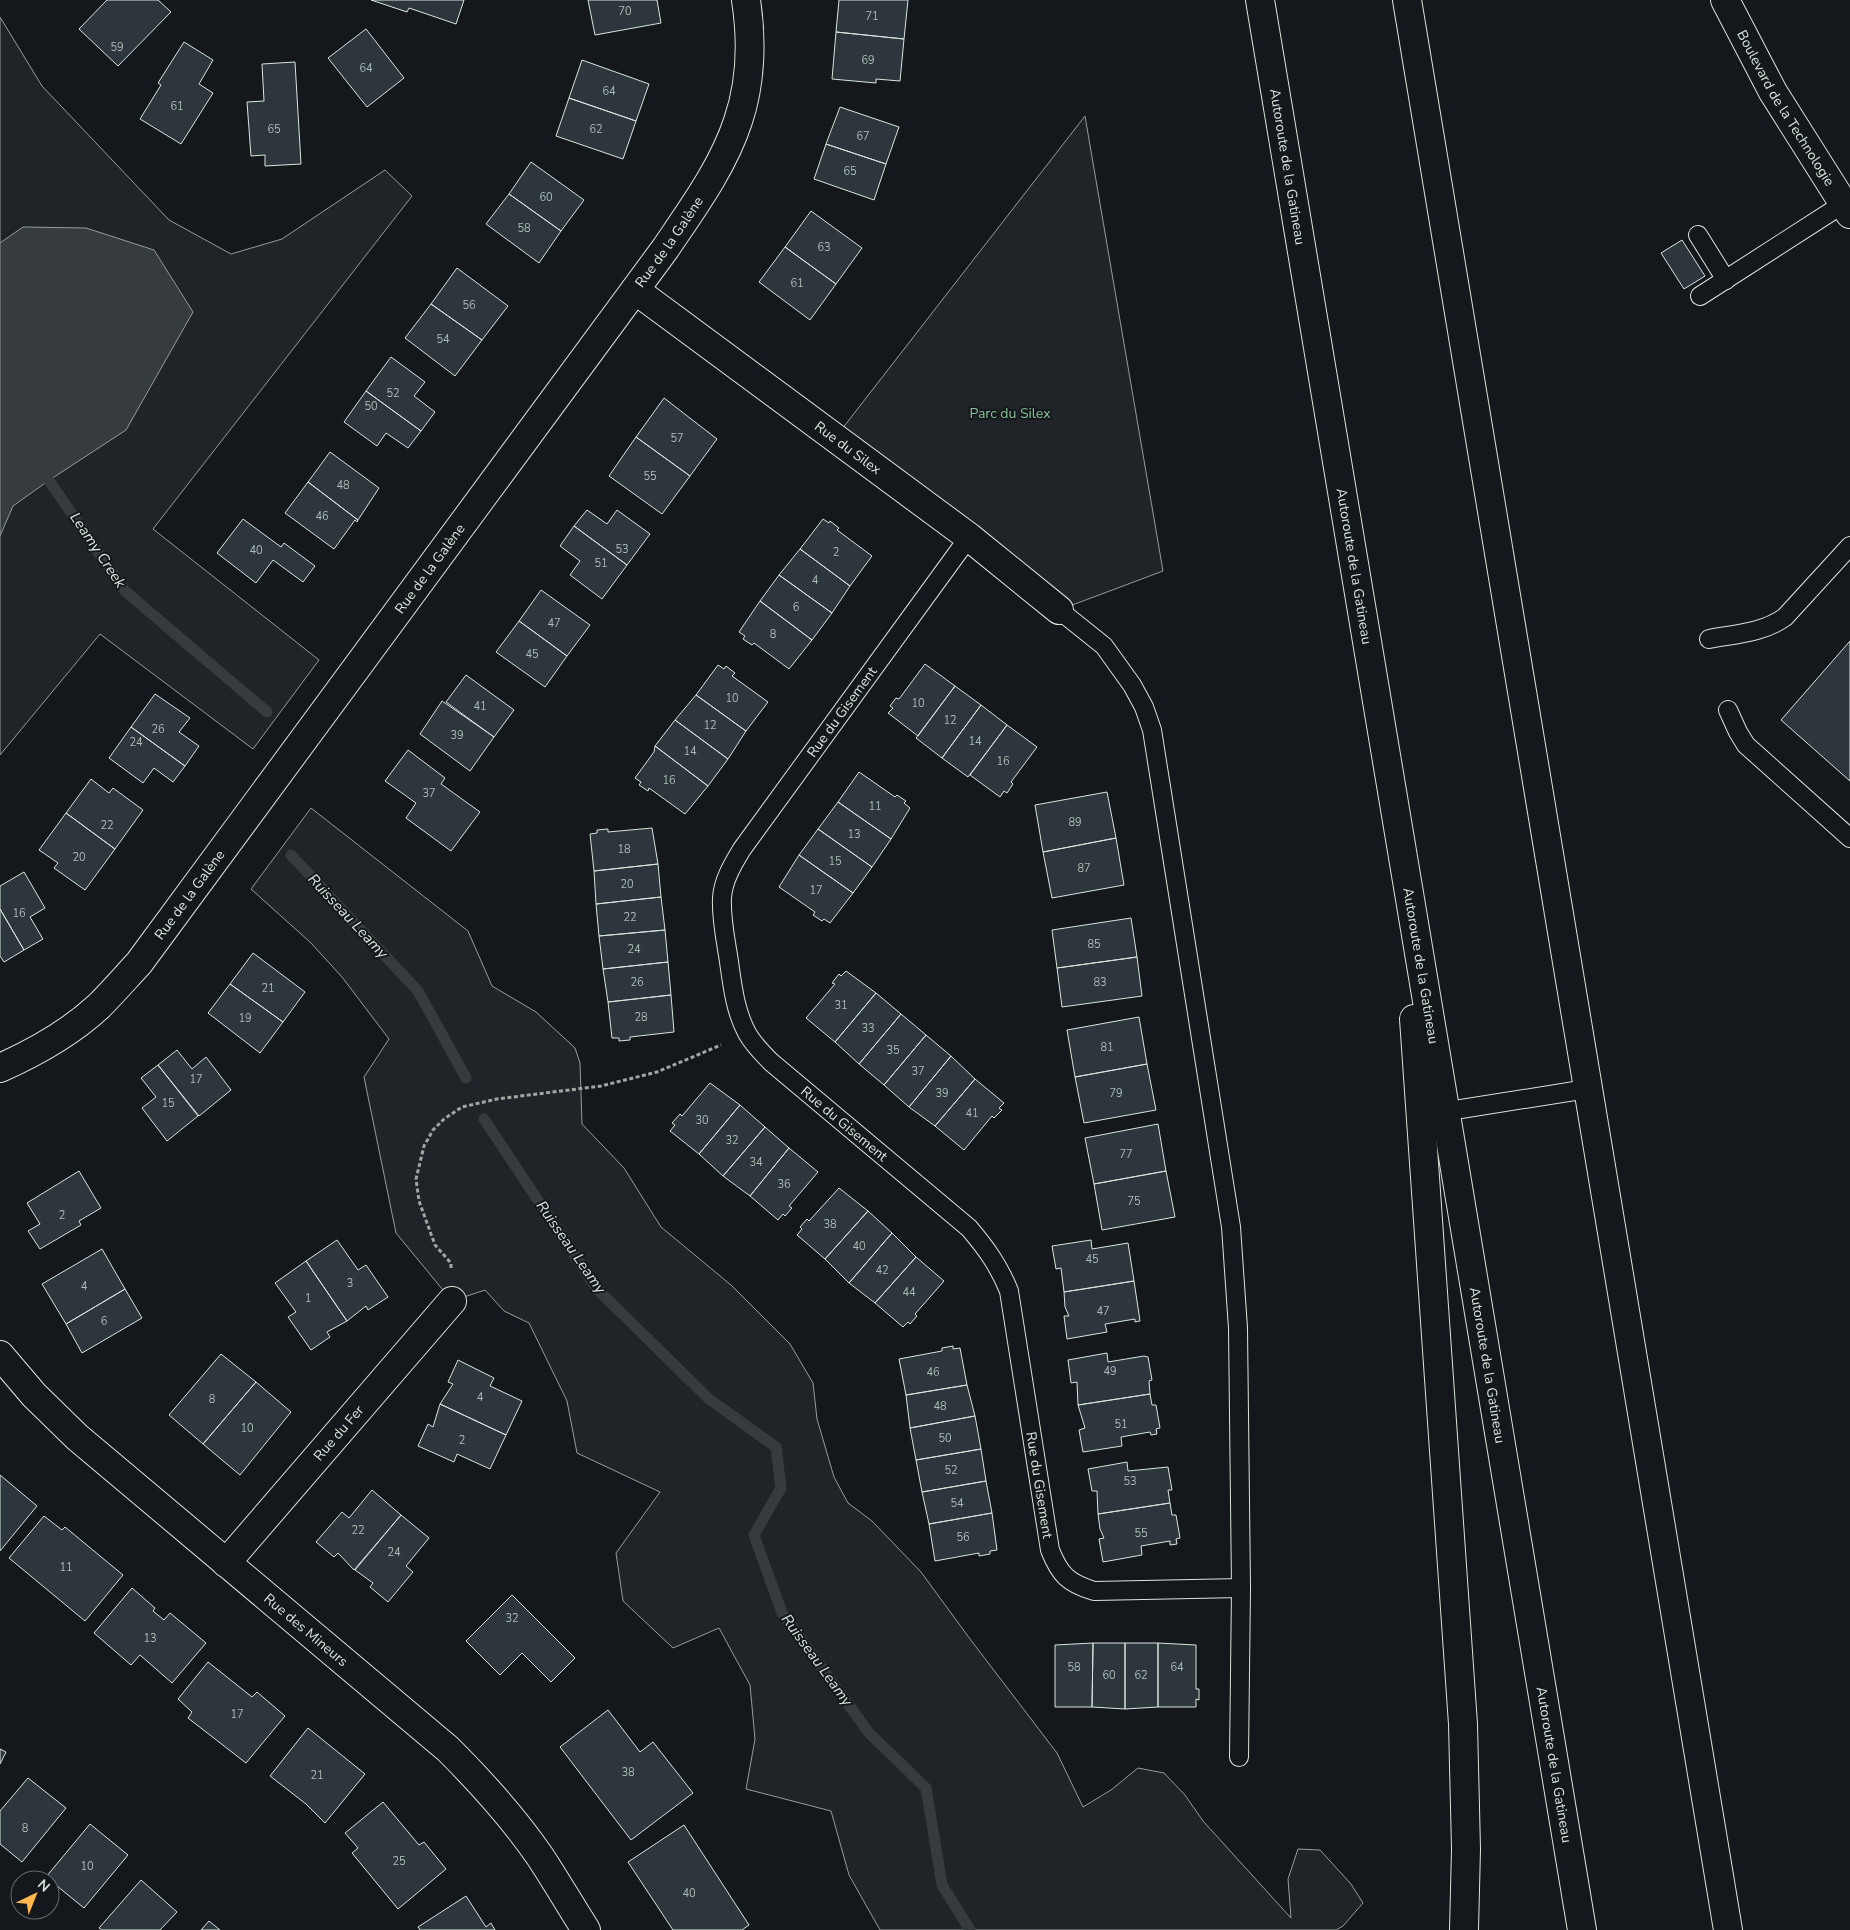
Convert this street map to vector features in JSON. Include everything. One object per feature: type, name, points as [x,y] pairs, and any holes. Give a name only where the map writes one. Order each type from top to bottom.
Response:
[{"type":"main road","name":"Rue de la Galène","points":[[0,1068],[29,1055],[78,1023],[100,1005],[139,963],[635,290],[692,209],[722,159],[738,121],[748,80],[749,45],[746,0]]},
{"type":"main road","name":"Autoroute de la Gatineau","points":[[1260,0],[1403,852],[1433,1114],[1582,1930]]},
{"type":"main road","points":[[1407,0],[1728,1930]]},
{"type":"main road","name":"Boulevard de la Technologie","points":[[1725,0],[1772,92],[1846,209]]},
{"type":"main road","name":"Rue du Silex","points":[[635,290],[969,537],[1059,610]]},
{"type":"main road","points":[[1433,1114],[1463,1724],[1466,1849],[1464,1930]]},
{"type":"main road","name":"Rue du Fer","points":[[226,1563],[452,1301]]},
{"type":"main road","name":"Rue des Mineurs","points":[[0,1355],[34,1395],[76,1437],[448,1749],[510,1816],[538,1854],[586,1930]]},
{"type":"lane","points":[[1700,296],[1846,209]]},
{"type":"lane","points":[[1698,235],[1726,280]]},
{"type":"lane","name":"Rue du Gisement","points":[[969,537],[742,849],[728,873],[722,897],[723,924],[734,997],[747,1034],[756,1047],[771,1062],[968,1228],[986,1248],[1000,1268],[1009,1291],[1050,1550],[1057,1566],[1067,1580],[1080,1587],[1094,1591],[1241,1588]]},
{"type":"lane","points":[[1709,639],[1760,630],[1776,623],[1785,617],[1850,546]]},
{"type":"lane","points":[[1059,610],[1104,646],[1132,686],[1144,707],[1152,730],[1231,1227],[1238,1328],[1241,1588],[1239,1757]]},
{"type":"lane","points":[[1728,710],[1746,744],[1850,838]]},
{"type":"lane","points":[[1433,1114],[1587,1089]]},
{"type":"path","points":[[452,1301],[451,1263],[435,1245],[419,1201],[416,1179],[424,1146],[433,1130],[444,1118],[462,1107],[497,1099],[601,1086],[657,1072],[747,1034]]},
{"type":"green space","points":[[0,17],[42,86],[169,220],[231,254],[282,239],[385,170],[412,196],[153,529],[319,660],[253,749],[100,634],[0,755]]},
{"type":"green space","name":"Parc du Silex","points":[[1085,116],[1163,571],[1059,610],[835,438]]},
{"type":"green space","points":[[311,808],[468,931],[492,986],[536,1012],[575,1048],[580,1063],[582,1124],[624,1168],[661,1227],[731,1285],[790,1344],[813,1383],[817,1419],[834,1477],[848,1503],[872,1521],[921,1572],[1057,1753],[1083,1807],[1111,1790],[1138,1768],[1164,1773],[1185,1795],[1203,1821],[1291,1918],[1288,1879],[1298,1849],[1320,1850],[1351,1884],[1363,1903],[1343,1926],[1336,1930],[880,1930],[849,1875],[831,1811],[746,1789],[755,1739],[750,1685],[719,1628],[673,1648],[623,1601],[616,1553],[660,1492],[577,1453],[567,1401],[529,1323],[504,1311],[485,1290],[452,1301],[396,1233],[364,1077],[389,1039],[342,977],[311,943],[251,889]]},
{"type":"shaded area","points":[[23,227],[86,228],[154,250],[193,312],[126,430],[13,506],[0,536],[0,243]]},
{"type":"building","points":[[107,0],[158,0],[171,12],[118,66],[79,29]]},
{"type":"building","points":[[371,0],[464,0],[456,24],[409,8],[407,12]]},
{"type":"building","points":[[588,0],[657,0],[661,23],[595,35]]},
{"type":"building","points":[[839,0],[908,0],[904,39],[836,32]]},
{"type":"building","points":[[366,29],[404,78],[367,107],[328,58]]},
{"type":"building","points":[[836,32],[904,39],[900,81],[876,79],[876,83],[832,79]]},
{"type":"building","points":[[184,42],[213,60],[199,84],[213,93],[181,144],[140,119],[161,85],[158,83]]},
{"type":"building","points":[[582,60],[649,84],[636,121],[569,98]]},
{"type":"building","points":[[295,62],[301,164],[265,166],[265,155],[251,156],[247,102],[264,101],[262,64]]},
{"type":"building","points":[[569,98],[636,121],[623,159],[556,136]]},
{"type":"building","points":[[840,107],[899,127],[886,164],[826,144]]},
{"type":"building","points":[[826,144],[886,164],[874,200],[814,179]]},
{"type":"building","points":[[531,162],[584,200],[561,231],[509,194]]},
{"type":"building","points":[[509,194],[561,231],[539,263],[486,224]]},
{"type":"building","points":[[811,211],[862,248],[836,284],[785,247]]},
{"type":"building","points":[[1682,240],[1705,276],[1684,289],[1661,253]]},
{"type":"building","points":[[785,247],[836,284],[810,320],[759,282]]},
{"type":"building","points":[[457,268],[508,306],[482,340],[431,304]]},
{"type":"building","points":[[431,304],[482,340],[455,376],[405,338]]},
{"type":"building","points":[[391,357],[425,382],[414,396],[435,412],[421,431],[366,391]]},
{"type":"building","points":[[366,391],[421,431],[408,448],[386,433],[377,446],[344,422]]},
{"type":"building","points":[[664,398],[717,439],[690,476],[636,437]]},
{"type":"building","points":[[636,437],[690,476],[662,514],[609,476]]},
{"type":"building","points":[[330,452],[379,488],[358,520],[308,482]]},
{"type":"building","points":[[308,482],[358,520],[357,522],[355,520],[334,549],[285,513]]},
{"type":"building","points":[[587,510],[607,524],[617,510],[650,534],[627,565],[574,526]]},
{"type":"building","points":[[243,519],[281,547],[284,543],[315,566],[303,582],[273,560],[256,583],[217,553]]},
{"type":"building","points":[[823,519],[829,523],[830,521],[839,528],[837,530],[872,556],[850,586],[800,549]]},
{"type":"building","points":[[574,526],[627,565],[602,599],[570,575],[580,561],[560,546]]},
{"type":"building","points":[[800,549],[850,586],[832,613],[779,575]]},
{"type":"building","points":[[779,575],[832,613],[812,640],[760,601]]},
{"type":"building","points":[[541,590],[590,625],[567,656],[519,621]]},
{"type":"building","points":[[760,601],[812,640],[789,669],[754,643],[752,645],[743,639],[745,636],[739,632]]},
{"type":"building","points":[[519,621],[567,656],[545,687],[496,652]]},
{"type":"building","points":[[1850,641],[1850,781],[1781,720]]},
{"type":"building","points":[[925,664],[955,686],[918,736],[888,713],[893,708],[890,706],[896,698],[899,699]]},
{"type":"building","points":[[718,665],[724,669],[726,666],[735,673],[732,676],[768,702],[746,731],[696,695]]},
{"type":"building","points":[[466,675],[514,710],[494,737],[446,702]]},
{"type":"building","points":[[955,686],[981,705],[942,758],[916,738]]},
{"type":"building","points":[[155,694],[190,718],[179,732],[199,746],[185,766],[131,727]]},
{"type":"building","points":[[696,695],[746,731],[728,759],[675,720]]},
{"type":"building","points":[[442,701],[494,737],[470,771],[420,734]]},
{"type":"building","points":[[981,705],[1007,725],[968,777],[942,758]]},
{"type":"building","points":[[675,720],[728,759],[708,786],[655,746]]},
{"type":"building","points":[[1007,725],[1037,747],[1011,782],[1013,784],[1007,793],[1004,791],[1000,797],[970,775]]},
{"type":"building","points":[[131,727],[185,766],[173,782],[154,768],[143,783],[109,758]]},
{"type":"building","points":[[655,746],[708,786],[685,814],[649,788],[648,791],[639,785],[641,782],[635,778],[654,752]]},
{"type":"building","points":[[408,750],[445,778],[441,784],[480,812],[451,851],[406,818],[416,803],[385,781]]},
{"type":"building","points":[[859,772],[895,797],[897,795],[906,801],[904,803],[910,808],[891,839],[838,802]]},
{"type":"building","points":[[91,779],[109,793],[113,788],[143,810],[115,849],[66,813]]},
{"type":"building","points":[[1107,792],[1116,838],[1043,852],[1035,805]]},
{"type":"building","points":[[838,802],[891,839],[872,867],[818,829]]},
{"type":"building","points":[[66,813],[115,849],[85,890],[54,868],[58,863],[39,850]]},
{"type":"building","points":[[652,828],[658,864],[594,871],[590,834],[597,833],[597,830],[608,829],[608,832]]},
{"type":"building","points":[[818,829],[872,867],[853,893],[799,855]]},
{"type":"building","points":[[1116,838],[1124,885],[1052,898],[1043,852]]},
{"type":"building","points":[[799,855],[853,893],[830,923],[824,919],[822,921],[813,915],[815,912],[779,887]]},
{"type":"building","points":[[658,864],[661,897],[596,904],[594,871]]},
{"type":"building","points":[[24,872],[45,908],[30,917],[43,939],[24,950],[0,909],[0,886]]},
{"type":"building","points":[[661,897],[665,930],[599,936],[596,904]]},
{"type":"building","points":[[0,909],[24,950],[4,962],[0,956]]},
{"type":"building","points":[[1131,918],[1137,957],[1057,968],[1052,930]]},
{"type":"building","points":[[665,930],[668,962],[603,969],[599,936]]},
{"type":"building","points":[[253,953],[305,992],[283,1022],[230,984]]},
{"type":"building","points":[[1137,957],[1142,996],[1062,1007],[1057,968]]},
{"type":"building","points":[[668,962],[671,995],[608,1002],[603,969]]},
{"type":"building","points":[[846,971],[876,993],[835,1042],[806,1018],[835,984],[832,983],[839,974],[841,976]]},
{"type":"building","points":[[230,984],[283,1022],[260,1053],[208,1013]]},
{"type":"building","points":[[876,993],[901,1014],[859,1064],[835,1042]]},
{"type":"building","points":[[671,995],[674,1032],[630,1037],[630,1040],[619,1041],[619,1038],[612,1038],[608,1002]]},
{"type":"building","points":[[901,1014],[926,1035],[884,1085],[859,1064]]},
{"type":"building","points":[[1139,1017],[1147,1064],[1075,1077],[1067,1030]]},
{"type":"building","points":[[926,1035],[951,1056],[909,1107],[884,1085]]},
{"type":"building","points":[[177,1050],[192,1069],[206,1057],[231,1090],[199,1116],[158,1065]]},
{"type":"building","points":[[951,1056],[975,1079],[935,1126],[909,1107]]},
{"type":"building","points":[[1147,1064],[1156,1110],[1084,1123],[1075,1077]]},
{"type":"building","points":[[158,1065],[198,1116],[167,1141],[142,1108],[156,1097],[141,1078]]},
{"type":"building","points":[[975,1079],[1004,1103],[999,1108],[1002,1110],[994,1118],[992,1116],[964,1150],[935,1126]]},
{"type":"building","points":[[710,1083],[740,1105],[699,1154],[670,1131],[675,1125],[672,1123],[680,1114],[682,1116]]},
{"type":"building","points":[[740,1105],[765,1127],[723,1176],[699,1154]]},
{"type":"building","points":[[1158,1124],[1166,1171],[1094,1184],[1085,1138]]},
{"type":"building","points":[[765,1127],[789,1148],[750,1196],[723,1176]]},
{"type":"building","points":[[789,1148],[818,1172],[789,1206],[792,1208],[785,1216],[783,1214],[778,1220],[750,1196]]},
{"type":"building","points":[[79,1171],[101,1208],[79,1221],[81,1225],[40,1249],[28,1231],[40,1224],[27,1203]]},
{"type":"building","points":[[1166,1171],[1175,1217],[1102,1230],[1094,1184]]},
{"type":"building","points":[[839,1188],[868,1211],[825,1259],[797,1235],[802,1229],[800,1227],[807,1219],[809,1221]]},
{"type":"building","points":[[868,1211],[892,1233],[849,1283],[825,1259]]},
{"type":"building","points":[[892,1233],[916,1257],[875,1303],[849,1283]]},
{"type":"building","points":[[337,1240],[358,1270],[366,1265],[388,1297],[368,1310],[366,1306],[347,1321],[306,1261]]},
{"type":"building","points":[[1091,1240],[1092,1249],[1128,1243],[1134,1281],[1064,1292],[1061,1268],[1056,1269],[1052,1246]]},
{"type":"building","points":[[102,1249],[125,1289],[66,1324],[42,1284]]},
{"type":"building","points":[[916,1257],[944,1281],[915,1314],[917,1316],[910,1324],[908,1322],[903,1327],[875,1303]]},
{"type":"building","points":[[306,1261],[347,1321],[327,1332],[330,1337],[311,1350],[288,1317],[296,1312],[275,1283]]},
{"type":"building","points":[[1134,1281],[1140,1321],[1135,1322],[1135,1319],[1105,1324],[1107,1332],[1067,1339],[1064,1316],[1069,1316],[1065,1307],[1064,1292]]},
{"type":"building","points":[[125,1289],[142,1318],[82,1353],[66,1324]]},
{"type":"building","points":[[953,1346],[953,1349],[960,1348],[967,1385],[906,1395],[899,1359],[942,1351],[942,1348]]},
{"type":"building","points":[[1107,1353],[1108,1362],[1148,1357],[1152,1380],[1149,1381],[1150,1394],[1078,1405],[1077,1382],[1071,1383],[1068,1360]]},
{"type":"building","points":[[221,1354],[256,1382],[203,1444],[169,1415]]},
{"type":"building","points":[[458,1360],[494,1378],[490,1386],[522,1401],[506,1435],[440,1404],[453,1384],[448,1382]]},
{"type":"building","points":[[256,1382],[291,1412],[240,1475],[203,1444]]},
{"type":"building","points":[[967,1385],[975,1416],[910,1428],[906,1395]]},
{"type":"building","points":[[1150,1394],[1152,1405],[1156,1405],[1160,1428],[1156,1429],[1157,1434],[1151,1435],[1150,1432],[1121,1437],[1122,1446],[1083,1452],[1079,1430],[1085,1428],[1078,1405]]},
{"type":"building","points":[[440,1404],[506,1435],[490,1469],[457,1454],[454,1462],[418,1446],[428,1424],[433,1427]]},
{"type":"building","points":[[975,1416],[981,1449],[916,1460],[910,1428]]},
{"type":"building","points":[[981,1449],[986,1481],[922,1492],[916,1460]]},
{"type":"building","points":[[1127,1462],[1128,1471],[1168,1467],[1172,1490],[1168,1490],[1170,1503],[1098,1514],[1097,1491],[1092,1491],[1088,1469]]},
{"type":"building","points":[[0,1475],[37,1506],[0,1551]]},
{"type":"building","points":[[986,1481],[992,1513],[929,1524],[922,1492]]},
{"type":"building","points":[[372,1490],[401,1515],[354,1570],[338,1553],[334,1557],[316,1542],[342,1512],[349,1518]]},
{"type":"building","points":[[1170,1503],[1172,1515],[1176,1515],[1180,1538],[1176,1539],[1177,1544],[1170,1545],[1170,1541],[1141,1546],[1142,1555],[1103,1562],[1099,1539],[1104,1538],[1100,1529],[1098,1514]]},
{"type":"building","points":[[992,1513],[997,1550],[990,1551],[990,1554],[979,1556],[979,1553],[935,1561],[929,1524]]},
{"type":"building","points":[[401,1515],[429,1538],[406,1566],[413,1572],[388,1602],[370,1587],[373,1583],[355,1570]]},
{"type":"building","points":[[44,1516],[62,1530],[65,1527],[123,1575],[85,1621],[9,1558]]},
{"type":"building","points":[[132,1588],[155,1608],[153,1611],[164,1620],[170,1613],[206,1643],[172,1683],[140,1655],[131,1665],[94,1633]]},
{"type":"building","points":[[512,1595],[575,1658],[551,1682],[522,1653],[500,1675],[466,1641]]},
{"type":"building","points":[[1093,1643],[1092,1707],[1055,1707],[1055,1645]]},
{"type":"building","points":[[1093,1643],[1125,1643],[1125,1709],[1092,1707]]},
{"type":"building","points":[[1125,1643],[1158,1643],[1158,1707],[1125,1709]]},
{"type":"building","points":[[1158,1643],[1196,1645],[1196,1689],[1199,1689],[1199,1700],[1196,1699],[1196,1707],[1158,1707]]},
{"type":"building","points":[[208,1662],[252,1697],[257,1692],[285,1716],[246,1763],[188,1718],[192,1712],[178,1699]]},
{"type":"building","points":[[608,1710],[640,1752],[653,1742],[693,1793],[631,1840],[560,1747]]},
{"type":"building","points":[[308,1728],[365,1774],[325,1823],[306,1804],[270,1776]]},
{"type":"building","points":[[0,1749],[6,1752],[0,1764]]},
{"type":"building","points":[[28,1778],[66,1808],[22,1862],[0,1844],[0,1811]]},
{"type":"building","points":[[383,1802],[419,1845],[424,1842],[446,1869],[398,1909],[352,1853],[358,1848],[345,1833]]},
{"type":"building","points":[[90,1824],[128,1855],[84,1908],[60,1888],[60,1870],[52,1870]]},
{"type":"building","points":[[684,1825],[749,1925],[742,1930],[673,1930],[628,1862]]},
{"type":"building","points":[[141,1880],[177,1912],[160,1930],[102,1930],[99,1928]]},
{"type":"building","points":[[466,1896],[486,1927],[491,1923],[495,1930],[420,1930],[418,1927]]},
{"type":"building","points":[[209,1921],[220,1930],[201,1930]]},
{"type":"waterway","name":"Leamy Creek","points":[[41,469],[125,591],[267,712]]},
{"type":"waterway","name":"Ruisseau Leamy","points":[[291,855],[418,991],[466,1078]]},
{"type":"waterway","name":"Ruisseau Leamy","points":[[484,1119],[597,1289],[709,1399],[776,1447],[781,1488],[754,1535],[782,1613],[869,1733],[926,1788],[942,1885],[970,1930]]}]
